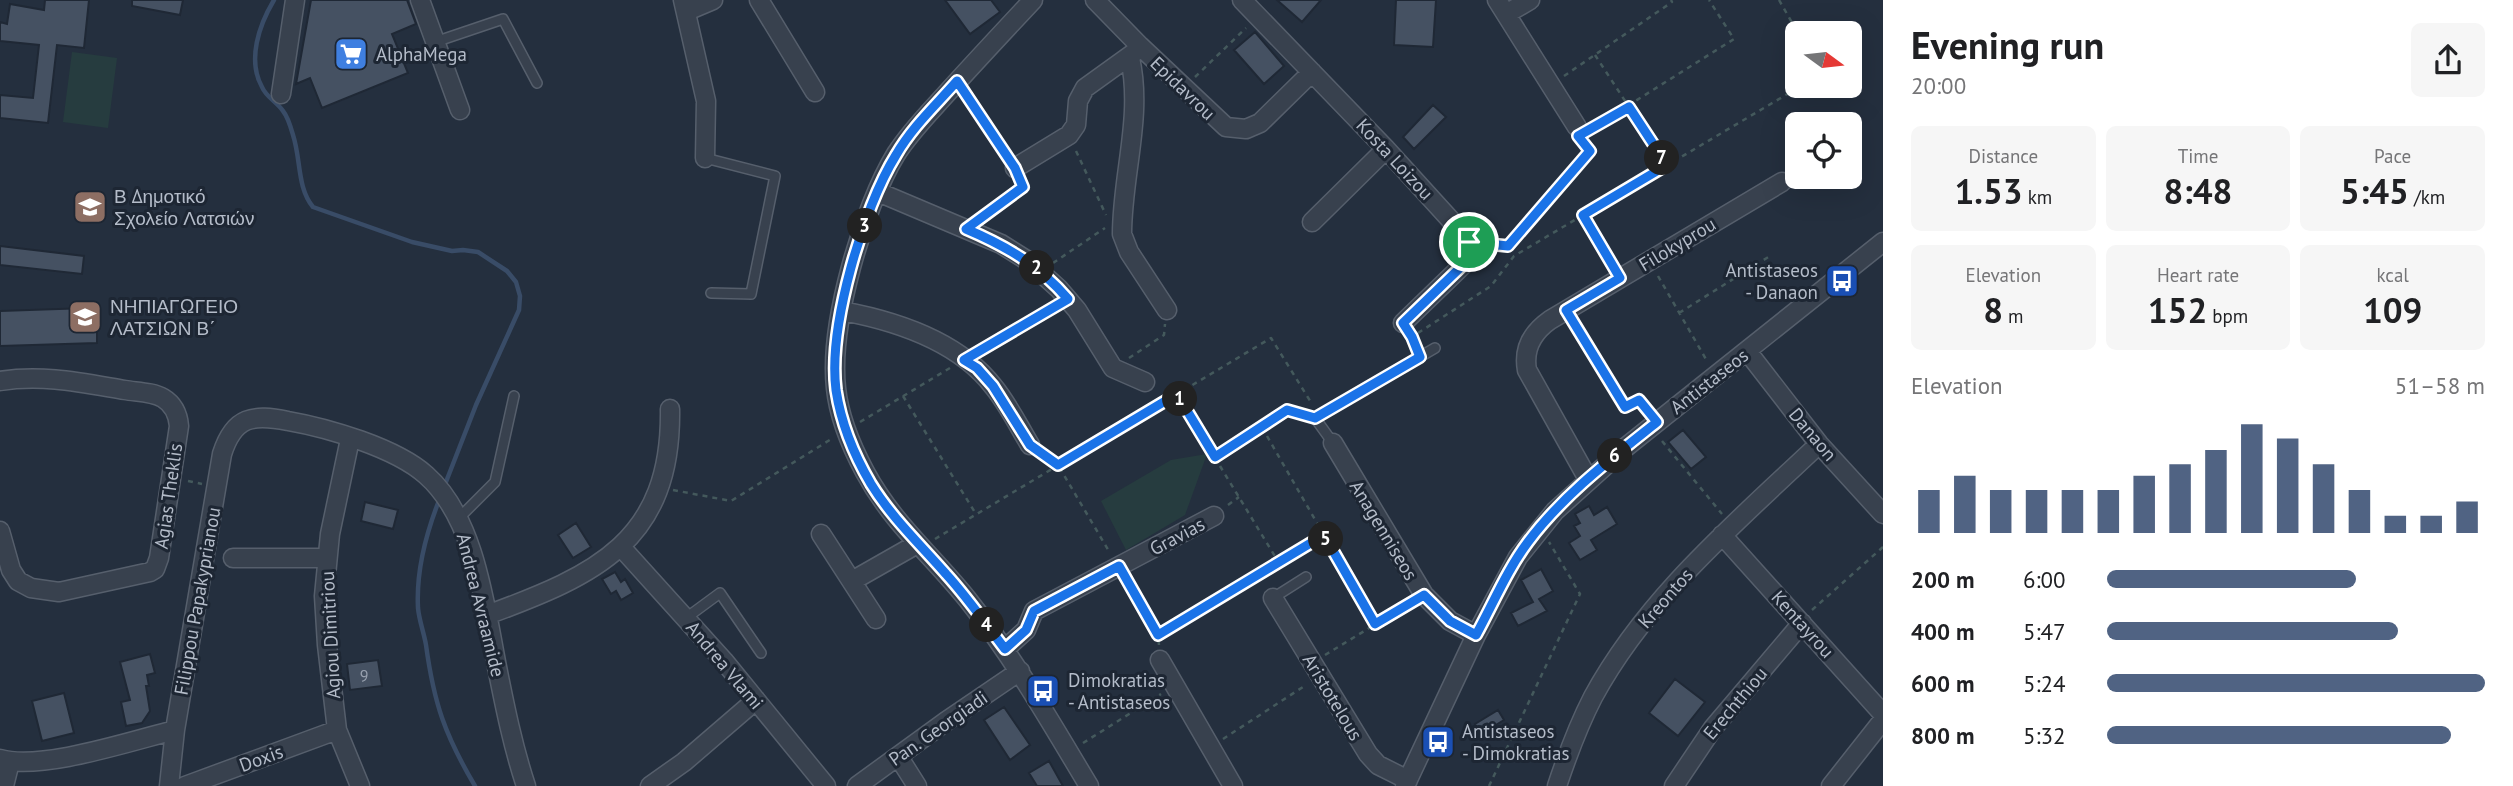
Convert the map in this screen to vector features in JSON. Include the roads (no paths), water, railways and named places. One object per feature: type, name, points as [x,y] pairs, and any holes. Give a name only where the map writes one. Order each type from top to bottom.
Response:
[{"type":"street","points":[[281,94],[295,0]]},
{"type":"street","points":[[420,0],[460,110]]},
{"type":"street","points":[[705,158],[706,101],[685,5],[713,0]]},
{"type":"street","points":[[759,0],[815,92]]},
{"type":"street","points":[[1033,0],[908,137],[888,169],[859,243],[842,312],[838,334],[836,387],[846,430],[872,485],[897,521],[955,584],[1005,649],[1089,786]]},
{"type":"street","name":"Epidavrou","points":[[1095,0],[1135,52],[1183,88],[1226,127],[1247,129],[1264,120],[1312,72]]},
{"type":"street","name":"Kosta Loizou","points":[[1242,0],[1386,149],[1460,228],[1469,242],[1469,255],[1464,264],[1403,323]]},
{"type":"street","points":[[1530,0],[1502,7],[1580,130]]},
{"type":"street","points":[[1015,168],[1069,135],[1076,125],[1078,101],[1085,88],[1135,52]]},
{"type":"street","points":[[1135,52],[1135,106],[1117,227],[1124,243],[1167,310]]},
{"type":"street","points":[[1312,222],[1386,149]]},
{"type":"street","name":"Filokyprou","points":[[1588,479],[1530,376],[1526,363],[1529,345],[1535,334],[1544,324],[1566,310],[1782,182]]},
{"type":"street","points":[[878,192],[1016,252],[1068,299],[1113,368],[1145,382]]},
{"type":"street","name":"Antistaseos","points":[[1406,783],[1476,635],[1514,565],[1540,528],[1588,479],[1883,242]]},
{"type":"street","points":[[842,312],[873,317],[915,331],[977,368],[993,386],[1030,445]]},
{"type":"street","name":"Danaon","points":[[1747,351],[1819,444],[1883,514]]},
{"type":"street","name":"Agias Theklis","points":[[0,381],[51,378],[162,397],[173,407],[178,419],[157,565],[145,574],[59,592],[31,589],[18,581],[11,570],[0,531]]},
{"type":"street","points":[[487,615],[575,580],[602,564],[621,547],[646,513],[659,488],[669,452],[670,409]]},
{"type":"street","name":"Filippou Papakyprianou","points":[[169,786],[175,730],[226,443],[241,422],[254,417],[300,423],[350,439]]},
{"type":"street","name":"Andrea Avraamide","points":[[350,439],[397,456],[416,467],[433,481],[459,518],[473,559],[514,749],[526,786]]},
{"type":"street","name":"Agiou Dimitriou","points":[[350,439],[326,558],[325,619],[337,730],[360,786]]},
{"type":"street","name":"Anagenniseos","points":[[1333,443],[1424,595],[1450,621],[1476,635]]},
{"type":"street","name":"Kreontos","points":[[1557,786],[1585,713],[1621,652],[1640,626],[1727,531],[1819,444]]},
{"type":"street","name":"Gravias","points":[[1005,649],[1026,630],[1034,611],[1214,516]]},
{"type":"street","name":"Kentayrou","points":[[1727,531],[1801,622],[1883,714]]},
{"type":"street","points":[[821,534],[876,619]]},
{"type":"street","points":[[852,581],[918,546]]},
{"type":"street","name":"Andrea Vlami","points":[[621,547],[686,618],[826,786]]},
{"type":"street","points":[[233,558],[326,558]]},
{"type":"street","name":"Aristotelous","points":[[1273,598],[1368,754],[1406,783]]},
{"type":"street","name":"Erechthiou","points":[[1674,786],[1713,728],[1801,622]]},
{"type":"street","points":[[1160,660],[1233,786]]},
{"type":"street","name":"Pan. Georgiadi","points":[[857,786],[1020,671]]},
{"type":"street","points":[[650,786],[707,743],[756,700]]},
{"type":"street","points":[[1831,786],[1883,720]]},
{"type":"street","points":[[4,786],[5,760],[47,761],[175,730]]},
{"type":"street","name":"Doxis","points":[[185,786],[337,730]]},
{"type":"street","points":[[898,756],[917,786]]},
{"type":"lane","points":[[435,42],[503,19],[537,83]]},
{"type":"lane","points":[[705,158],[775,176],[751,294],[711,293]]},
{"type":"lane","points":[[1215,457],[1287,410],[1317,417],[1434,348]]},
{"type":"lane","points":[[459,518],[495,482],[514,396]]},
{"type":"lane","points":[[1317,417],[1333,443]]},
{"type":"lane","points":[[1273,598],[1306,578]]},
{"type":"lane","points":[[686,618],[720,593],[761,653]]},
{"type":"waterway","points":[[274,0],[260,31],[255,66],[264,91],[288,119],[296,144],[304,191],[313,207],[412,242],[452,251],[478,252],[507,271],[516,282],[520,296],[519,310],[476,405],[444,487]]},
{"type":"waterway","points":[[440,498],[426,538],[420,566],[419,613],[442,719],[475,786]]},
{"type":"place","name":"AlphaMega","points":[[351,54]]},
{"type":"place","name":"Β Δημοτικό Σχολείο Λατσιών","points":[[90,207]]},
{"type":"place","name":"Antistaseos - Danaon","points":[[1842,281]]},
{"type":"place","name":"ΝΗΠΙΑΓΩΓΕΙΟ ΛΑΤΣΙΩΝ Β΄","points":[[85,317]]},
{"type":"place","name":"Dimokratias - Antistaseos","points":[[1043,691]]},
{"type":"place","name":"Antistaseos - Dimokratias","points":[[1438,742]]}]
